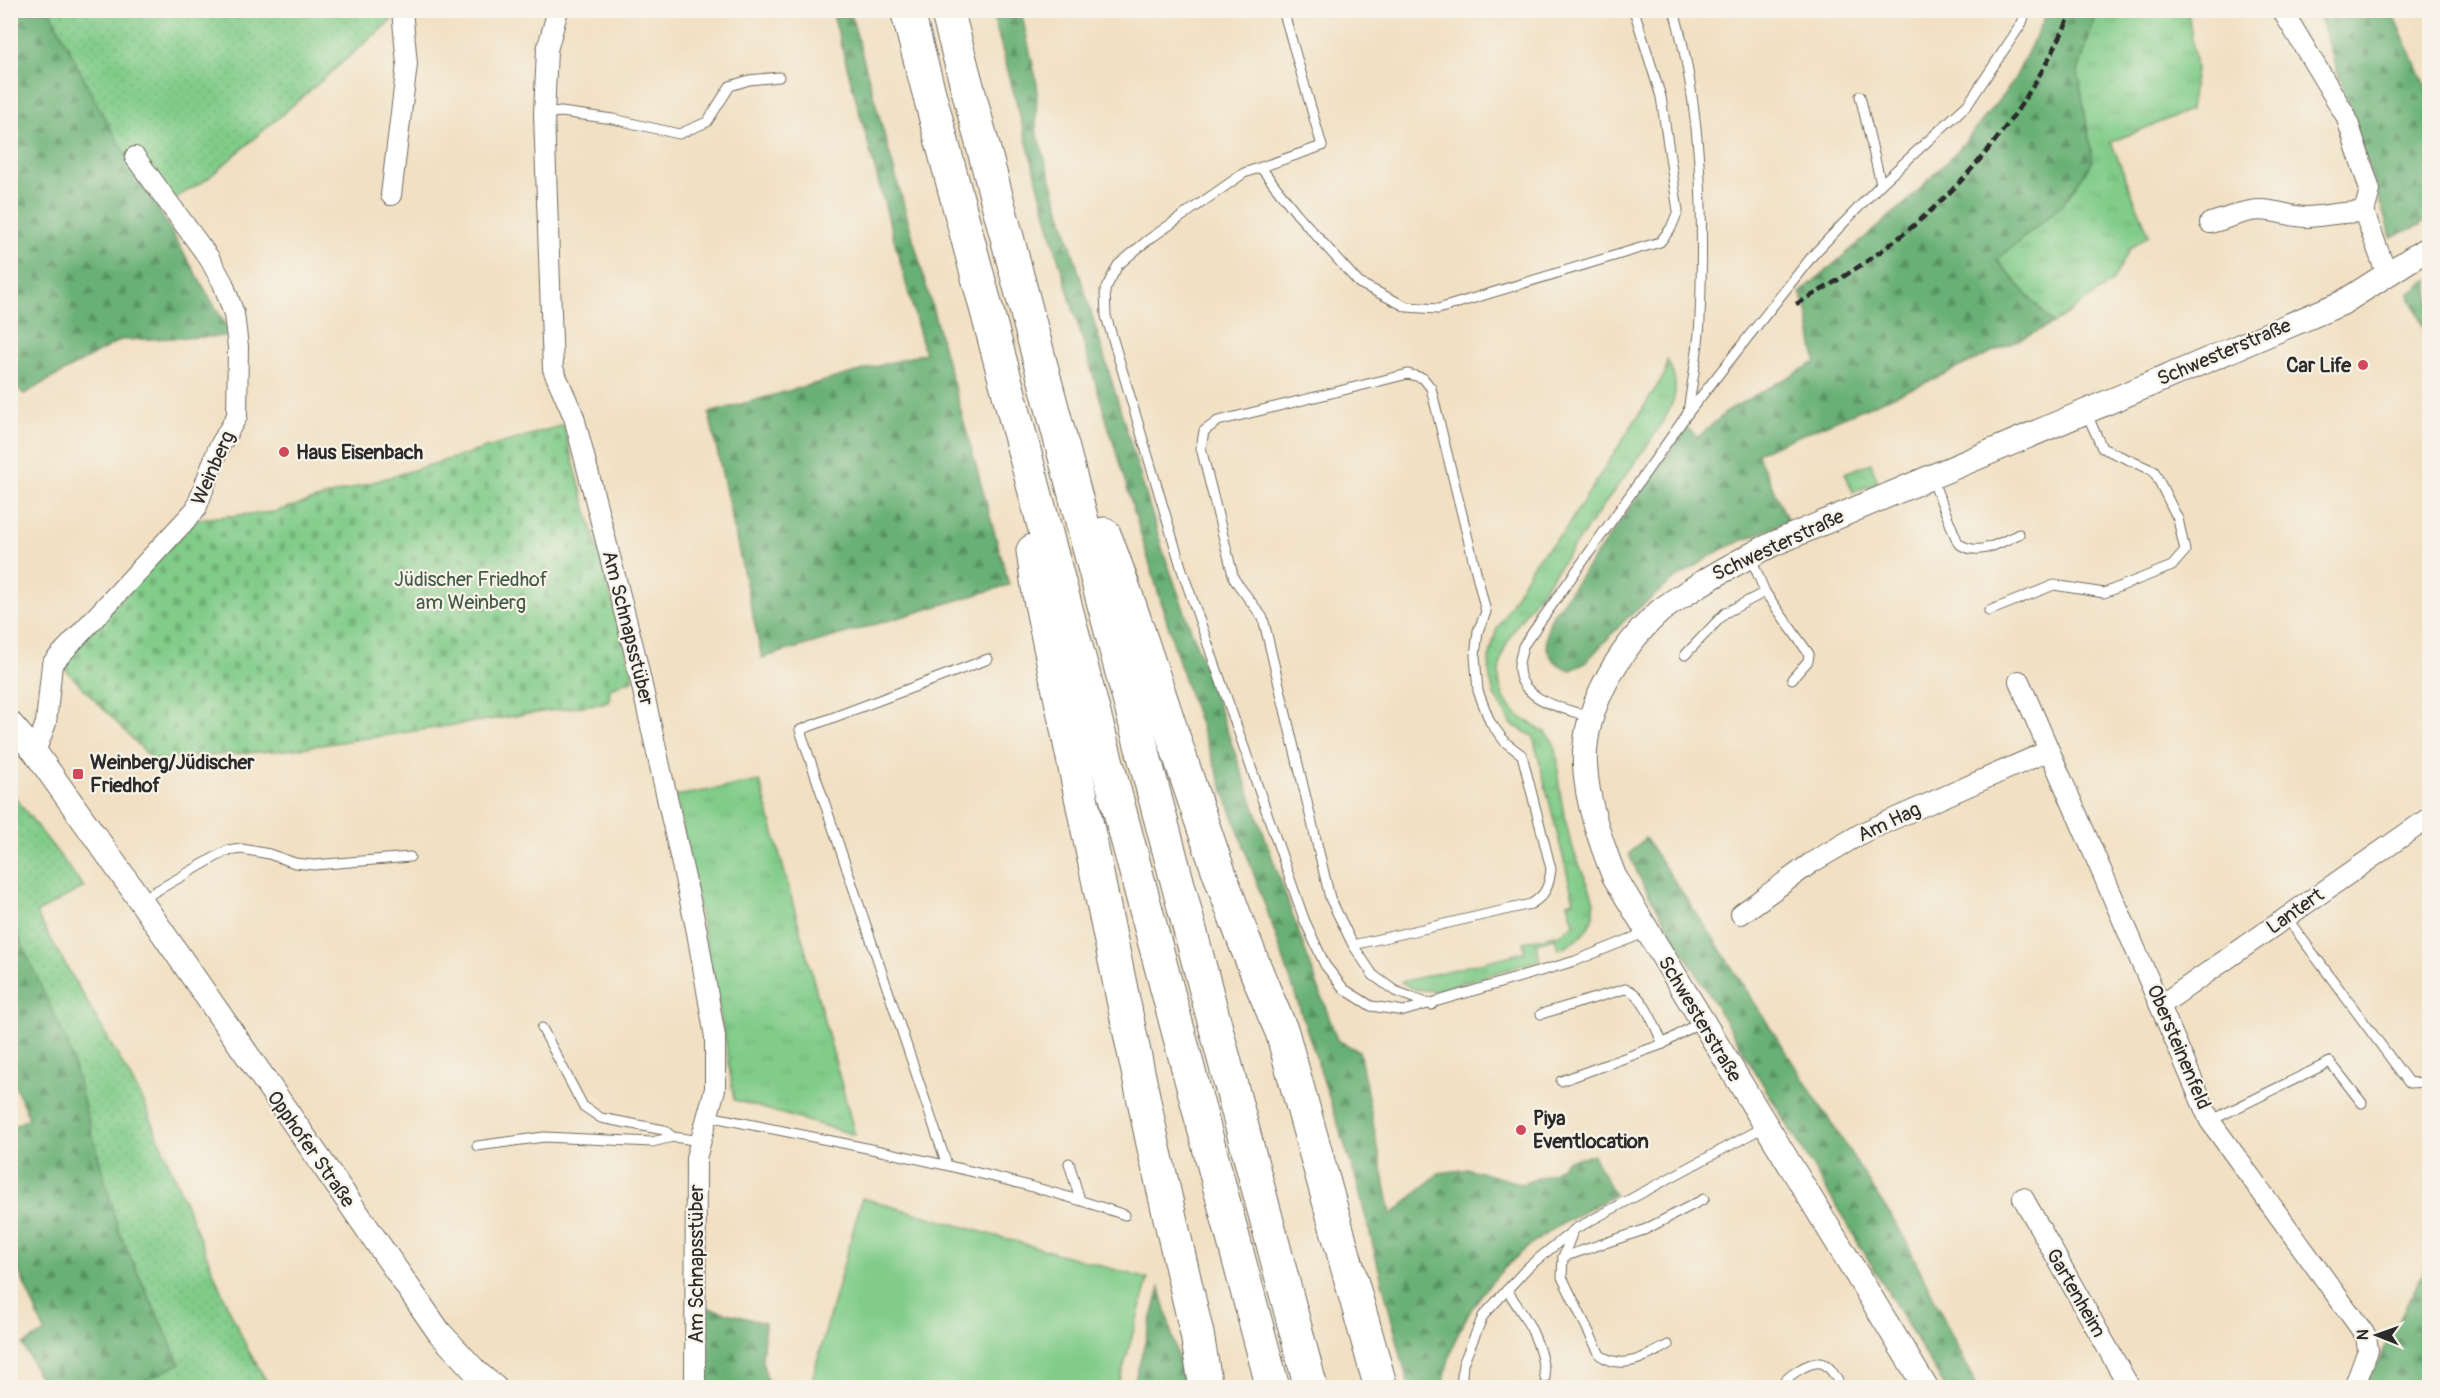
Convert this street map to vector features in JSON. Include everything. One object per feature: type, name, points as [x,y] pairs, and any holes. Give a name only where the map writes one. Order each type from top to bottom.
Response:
[{"type":"highway","points":[[907,10],[1273,1388]]},
{"type":"highway","points":[[947,10],[1311,1388]]},
{"type":"highway","points":[[1050,396],[1122,579],[1204,829],[1266,997],[1282,1032],[1381,1388]]},
{"type":"highway","points":[[1014,410],[1039,594],[1153,1144],[1197,1334],[1206,1388]]},
{"type":"highway","points":[[1197,1334],[1217,1388]]},
{"type":"street","points":[[391,195],[407,64],[402,10]]},
{"type":"street","name":"Am Schnapsstüber","points":[[558,10],[547,50],[543,114],[553,369],[574,417],[634,650],[697,932],[715,1037],[715,1089],[696,1158],[695,1388]]},
{"type":"street","points":[[2282,10],[2346,116],[2370,190],[2364,212],[2387,275]]},
{"type":"street","name":"Weinberg","points":[[34,752],[46,723],[52,664],[196,509],[218,449],[237,416],[237,347],[234,314],[223,283],[209,258],[135,157]]},
{"type":"street","points":[[2210,223],[2227,220],[2251,211],[2269,210],[2305,217],[2348,211],[2364,212]]},
{"type":"street","name":"Schwesterstraße","points":[[1926,1388],[1614,876],[1591,806],[1585,763],[1590,717],[1605,682],[1621,656],[1659,612],[1717,572],[2085,410],[2342,303],[2430,248]]},
{"type":"street","name":"Obersteinenfeld","points":[[2019,681],[2210,1121],[2366,1336],[2368,1350],[2354,1388]]},
{"type":"street","points":[[10,723],[34,752]]},
{"type":"street","name":"Am Hag","points":[[1741,914],[1811,863],[1863,832],[2048,751]]},
{"type":"street","name":"Opphofer Straße","points":[[34,752],[140,900],[406,1287],[480,1383]]},
{"type":"street","name":"Lantert","points":[[2161,1005],[2430,817]]},
{"type":"street","name":"Gartenheim","points":[[2023,1198],[2130,1388]]},
{"type":"lane","points":[[1283,10],[1322,146],[1244,173],[1188,211],[1118,265],[1105,290],[1106,316],[1182,570],[1304,919],[1325,965],[1344,989],[1371,1006],[1404,1011],[1432,1005],[1575,961],[1647,932]]},
{"type":"lane","points":[[1261,168],[1297,214],[1359,283],[1407,307],[1438,309],[1660,242],[1671,228],[1678,211],[1661,97],[1634,10]]},
{"type":"lane","points":[[1674,10],[1687,57],[1700,187],[1700,320],[1688,412]]},
{"type":"lane","points":[[2017,10],[2022,23]]},
{"type":"lane","points":[[1590,717],[1541,700],[1526,688],[1518,670],[1523,646],[1688,412],[1813,255],[1881,184],[1968,104],[2022,23],[2026,10]]},
{"type":"lane","points":[[543,114],[561,112],[613,119],[679,134],[707,122],[730,86],[749,80],[779,76]]},
{"type":"lane","points":[[1860,96],[1881,184]]},
{"type":"lane","points":[[1353,945],[1532,904],[1543,897],[1550,884],[1551,870],[1522,755],[1505,742],[1490,722],[1478,691],[1475,656],[1478,631],[1486,612],[1431,388],[1423,378],[1408,374],[1218,421],[1203,431],[1201,448],[1234,579],[1263,618],[1330,898],[1353,945],[1373,975],[1395,991],[1432,1005]]},
{"type":"lane","points":[[1989,611],[2054,585],[2104,594],[2172,566],[2185,551],[2178,519],[2154,471],[2102,447],[2085,410]]},
{"type":"lane","points":[[1931,477],[1959,543],[1967,550],[1981,550],[2019,534]]},
{"type":"lane","points":[[1750,556],[1765,592],[1809,654],[1808,661],[1792,679]]},
{"type":"lane","points":[[1685,655],[1725,613],[1765,592]]},
{"type":"lane","points":[[947,1165],[800,730],[988,659]]},
{"type":"lane","points":[[140,900],[226,851],[242,849],[269,854],[295,863],[314,865],[410,857]]},
{"type":"lane","points":[[2286,917],[2409,1083],[2430,1082]]},
{"type":"lane","points":[[1541,1014],[1625,989],[1630,990],[1639,997],[1663,1044]]},
{"type":"lane","points":[[1561,1081],[1663,1044],[1701,1022]]},
{"type":"lane","points":[[542,1028],[583,1106],[592,1114],[601,1118],[663,1130],[673,1137]]},
{"type":"lane","points":[[2210,1121],[2330,1062],[2362,1103]]},
{"type":"lane","points":[[709,1116],[947,1165],[1080,1200],[1125,1215]]},
{"type":"lane","points":[[1461,1388],[1463,1364],[1483,1316],[1528,1267],[1575,1229],[1766,1126]]},
{"type":"lane","points":[[477,1146],[544,1137],[652,1142],[673,1137],[701,1141]]},
{"type":"lane","points":[[1069,1163],[1080,1200]]},
{"type":"lane","points":[[1563,1257],[1644,1230],[1704,1199]]},
{"type":"lane","points":[[1575,1229],[1563,1257],[1561,1268],[1565,1287],[1600,1355],[1609,1362],[1622,1363],[1640,1360],[1668,1346]]},
{"type":"lane","points":[[1507,1290],[1533,1332],[1542,1353],[1545,1378]]},
{"type":"lane","points":[[1780,1388],[1784,1381],[1817,1363],[1824,1364],[1830,1369],[1842,1388]]},
{"type":"green space","points":[[10,11],[50,11],[97,104],[232,336],[120,340],[24,394],[11,382]]},
{"type":"green space","points":[[50,11],[395,11],[394,18],[206,180],[157,209],[97,104]]},
{"type":"green space","points":[[832,11],[850,11],[1009,585],[762,658],[709,413],[925,353]]},
{"type":"green space","points":[[992,11],[1021,11],[1037,84],[1036,130],[1162,548],[1337,1040],[1359,1051],[1391,1215],[1439,1173],[1469,1169],[1522,1184],[1555,1172],[1567,1160],[1593,1155],[1615,1195],[1550,1231],[1530,1245],[1494,1279],[1479,1298],[1455,1341],[1444,1387],[1409,1387],[1356,1179],[1275,933],[1186,685],[1056,251]]},
{"type":"green space","points":[[2048,11],[2097,11],[2078,72],[2093,161],[2063,204],[1997,260],[2053,324],[1925,383],[1757,453],[1788,521],[1720,550],[1672,581],[1626,619],[1584,664],[1571,670],[1555,661],[1547,649],[1546,641],[1552,616],[1687,428],[1698,437],[1730,409],[1816,362],[1806,306],[1800,293],[1910,199],[1959,149],[2012,84]]},
{"type":"green space","points":[[2097,11],[2188,11],[2196,69],[2190,110],[2111,142],[2149,235],[2130,249],[2112,282],[2053,324],[1997,260],[2063,204],[2078,72]]},
{"type":"green space","points":[[2318,11],[2391,11],[2429,92],[2429,217],[2420,225],[2391,237]]},
{"type":"green space","points":[[2429,279],[2429,339],[2409,294]]},
{"type":"green space","points":[[1667,360],[1673,372],[1675,384],[1675,394],[1668,413],[1649,443],[1516,626],[1505,649],[1499,672],[1503,695],[1509,706],[1519,716],[1548,735],[1556,749],[1563,811],[1574,852],[1593,898],[1592,919],[1586,930],[1576,940],[1558,949],[1555,938],[1536,943],[1540,960],[1434,991],[1413,989],[1401,982],[1525,952],[1523,942],[1560,934],[1574,924],[1568,903],[1574,901],[1533,736],[1512,725],[1494,695],[1489,659],[1496,631],[1535,561],[1563,533],[1665,374]]},
{"type":"green space","name":"Jüdischer Friedhof am Weinberg","points":[[563,425],[634,679],[610,688],[609,702],[287,750],[153,760],[60,664],[197,519],[274,512]]},
{"type":"green space","points":[[1871,463],[1878,483],[1853,492],[1845,473]]},
{"type":"green space","points":[[760,781],[855,1135],[734,1100],[726,1044],[676,796]]},
{"type":"green space","points":[[10,791],[84,887],[36,913],[143,1100],[225,1300],[248,1350],[270,1387],[131,1387],[180,1364],[119,1232],[68,1045],[14,927],[11,928]]},
{"type":"green space","points":[[1645,838],[1713,938],[1903,1235],[1977,1387],[1945,1387],[1642,883],[1629,854]]},
{"type":"green space","points":[[14,926],[68,1045],[119,1232],[180,1364],[131,1387],[44,1387],[23,1345],[45,1332],[11,1253],[11,1128],[29,1118],[11,1076],[10,928]]},
{"type":"green space","points":[[862,1198],[1148,1279],[1118,1387],[810,1387]]},
{"type":"green space","points":[[2429,1259],[2429,1387],[2364,1388],[2427,1265]]},
{"type":"green space","points":[[1160,1288],[1185,1387],[1133,1387]]},
{"type":"green space","points":[[705,1307],[765,1323],[762,1360],[769,1387],[702,1388]]},
{"type":"railway","points":[[1796,304],[1843,277],[1886,248],[1925,216],[1960,181],[1993,144],[2022,103],[2049,58],[2073,10]]},
{"type":"place","name":"Car Life","points":[[2363,365]]},
{"type":"place","name":"Haus Eisenbach","points":[[284,452]]},
{"type":"place","name":"Weinberg/Jüdischer Friedhof","points":[[78,774]]},
{"type":"place","name":"Piya Eventlocation","points":[[1521,1130]]}]
